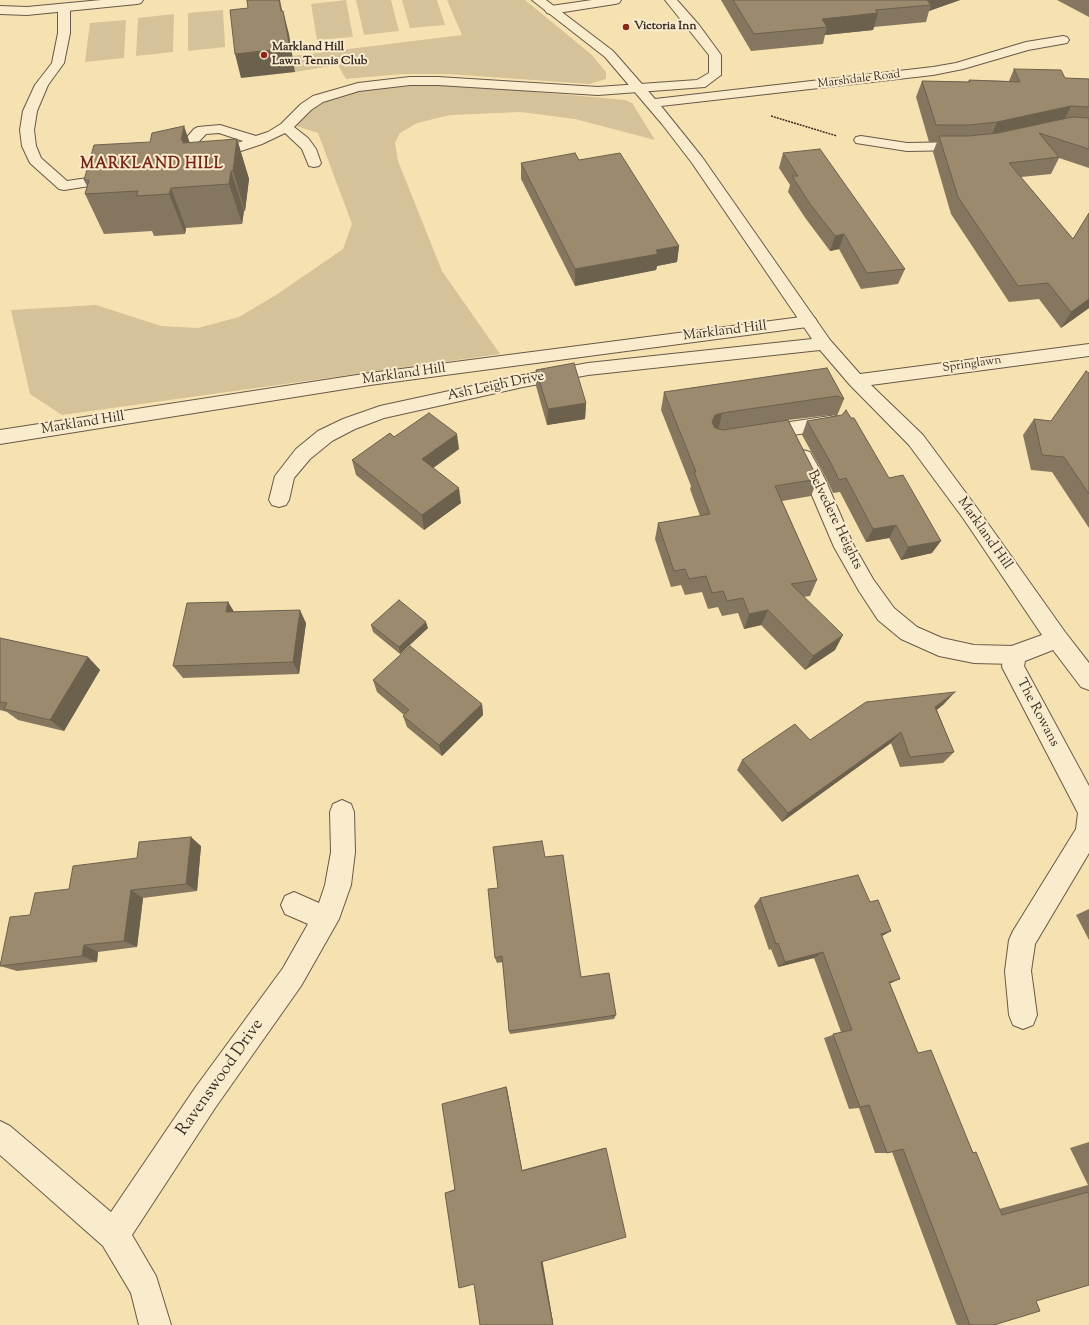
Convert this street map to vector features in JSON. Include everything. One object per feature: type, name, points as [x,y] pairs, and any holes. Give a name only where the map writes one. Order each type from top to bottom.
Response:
[{"type":"street","points":[[0,10],[27,11],[137,0]]},
{"type":"street","points":[[545,5],[615,0]]},
{"type":"street","points":[[170,167],[204,159],[257,141],[286,127],[306,106],[318,98],[358,87],[396,82],[438,81],[598,91],[700,84],[715,75],[715,55],[695,28],[671,0]]},
{"type":"street","name":"Markland Hill","points":[[545,5],[609,54],[697,160],[824,344],[856,381],[916,440],[970,513],[1057,639],[1089,680]]},
{"type":"street","points":[[64,8],[64,33],[58,63],[42,85],[30,111],[27,130],[29,146],[35,160],[64,186],[125,176]]},
{"type":"street","name":"Marshdale Road","points":[[651,103],[933,71],[958,66],[1035,44],[1063,40]]},
{"type":"street","points":[[286,127],[303,141],[309,149],[314,163]]},
{"type":"street","points":[[185,164],[182,151],[199,132],[203,130],[220,129],[257,141]]},
{"type":"street","points":[[860,140],[908,154],[935,147],[976,145]]},
{"type":"street","name":"Markland Hill","points":[[0,437],[370,379],[808,322]]},
{"type":"street","name":"Ash Leigh Drive","points":[[279,500],[285,476],[304,454],[325,436],[349,424],[380,412],[523,381],[588,369],[824,344]]},
{"type":"street","name":"Springlawn","points":[[856,381],[1089,350]]},
{"type":"street","points":[[749,435],[830,423]]},
{"type":"street","name":"Belvedere Heights","points":[[788,429],[815,479],[844,547],[866,585],[886,614],[909,633],[939,647],[974,654],[1014,655]]},
{"type":"street","points":[[1014,655],[1057,639]]},
{"type":"street","name":"The Rowans","points":[[1014,655],[1013,667],[1089,810]]},
{"type":"street","name":"Ravenswood Drive","points":[[114,1235],[205,1098],[292,977],[326,919],[338,885],[343,852],[342,812]]},
{"type":"street","points":[[1023,1015],[1018,971],[1022,940],[1088,832],[1089,815]]},
{"type":"street","points":[[294,905],[326,919]]},
{"type":"street","points":[[0,1136],[114,1235],[145,1287],[155,1325]]},
{"type":"path","points":[[765,115],[846,138],[860,140]]},
{"type":"shaded area","points":[[346,0],[353,37],[317,40],[311,4]]},
{"type":"shaded area","points":[[356,0],[391,0],[399,31],[364,35]]},
{"type":"shaded area","points":[[402,0],[437,0],[445,25],[410,28]]},
{"type":"shaded area","points":[[447,0],[525,0],[592,55],[606,72],[606,79],[589,84],[449,74],[402,74],[346,79],[338,65],[295,72],[292,56],[462,35]]},
{"type":"shaded area","points":[[223,10],[225,47],[188,51],[188,13]]},
{"type":"shaded area","points":[[174,14],[173,52],[136,56],[138,18]]},
{"type":"shaded area","points":[[126,20],[124,58],[85,62],[90,23]]},
{"type":"shaded area","points":[[437,83],[625,100],[632,103],[655,140],[575,119],[521,112],[450,115],[417,123],[400,133],[395,143],[398,161],[442,271],[500,354],[62,415],[30,394],[11,310],[96,305],[161,326],[198,328],[239,317],[276,295],[343,249],[352,224],[318,133],[293,125],[310,109],[333,98],[367,89]]},
{"type":"building","points":[[247,0],[279,0],[281,11],[283,11],[290,48],[235,54],[230,10],[248,8]]},
{"type":"building","points":[[733,0],[927,0],[931,5],[875,10],[878,13],[822,19],[827,27],[754,34]]},
{"type":"building","points":[[1014,69],[1061,70],[1065,78],[1089,79],[1089,107],[1071,106],[997,122],[969,125],[936,125],[922,81],[970,82],[969,80],[1020,82]]},
{"type":"building","points":[[1072,117],[1089,118],[1089,149],[1039,133],[1059,157],[1009,163],[1073,239],[1089,213],[1089,299],[1071,312],[1048,283],[1018,286],[958,197],[939,136],[969,136],[998,133]]},
{"type":"building","points":[[184,126],[181,140],[183,140],[183,143],[237,139],[233,171],[231,171],[229,184],[171,188],[169,194],[136,196],[138,191],[85,194],[89,180],[84,180],[94,145],[150,142],[152,133]]},
{"type":"building","points":[[820,149],[905,269],[867,273],[844,234],[835,236],[810,204],[792,176],[798,176],[783,153]]},
{"type":"building","points":[[575,153],[579,160],[620,153],[679,246],[656,250],[658,254],[575,269],[521,163]]},
{"type":"building","points":[[574,363],[586,403],[548,409],[536,370]]},
{"type":"building","points":[[827,368],[844,399],[837,396],[722,413],[715,415],[712,422],[715,428],[723,430],[788,420],[818,479],[775,486],[817,580],[791,584],[843,635],[813,656],[768,610],[749,614],[743,598],[727,601],[723,591],[712,593],[706,576],[689,579],[685,569],[674,571],[658,523],[710,514],[694,472],[696,472],[664,392]]},
{"type":"building","points":[[1086,371],[1089,373],[1089,494],[1064,457],[1042,455],[1034,419],[1051,421]]},
{"type":"building","points":[[846,410],[851,418],[854,418],[889,478],[903,475],[941,541],[908,547],[896,525],[873,529],[846,478],[839,480],[807,421],[842,415]]},
{"type":"building","points":[[429,413],[457,434],[422,459],[459,488],[422,515],[352,460],[390,433],[394,437]]},
{"type":"building","points":[[399,600],[426,622],[399,647],[371,625]]},
{"type":"building","points":[[228,602],[226,612],[300,610],[293,662],[173,666],[187,603]]},
{"type":"building","points":[[0,638],[88,657],[50,720],[4,709],[7,703],[0,702]]},
{"type":"building","points":[[410,646],[482,704],[439,745],[403,716],[409,710],[373,680]]},
{"type":"building","points":[[955,692],[935,707],[954,752],[910,757],[901,732],[788,813],[742,760],[795,724],[810,740],[866,702]]},
{"type":"building","points":[[191,837],[186,884],[131,890],[124,941],[84,945],[82,956],[0,966],[10,917],[30,915],[35,893],[69,889],[73,866],[137,858],[139,842]]},
{"type":"building","points":[[542,841],[545,857],[563,855],[581,977],[609,973],[616,1015],[509,1031],[502,956],[495,958],[488,889],[498,888],[493,847]]},
{"type":"building","points":[[858,875],[870,902],[878,900],[891,931],[881,934],[900,979],[889,982],[918,1053],[931,1050],[973,1153],[976,1152],[1002,1215],[1089,1192],[1089,1285],[1036,1301],[1040,1311],[994,1325],[970,1325],[903,1149],[887,1153],[869,1105],[860,1107],[833,1034],[852,1030],[823,952],[785,962],[778,943],[776,944],[760,898]]},
{"type":"building","points":[[506,1087],[522,1171],[606,1148],[626,1237],[541,1262],[553,1325],[480,1325],[474,1284],[459,1288],[445,1193],[455,1190],[442,1104]]},
{"type":"place","name":"Victoria Inn","points":[[626,27]]},
{"type":"place","name":"Markland Hill Lawn Tennis Club","points":[[264,55]]},
{"type":"district","name":"MARKLAND HILL","points":[[152,165]]}]
